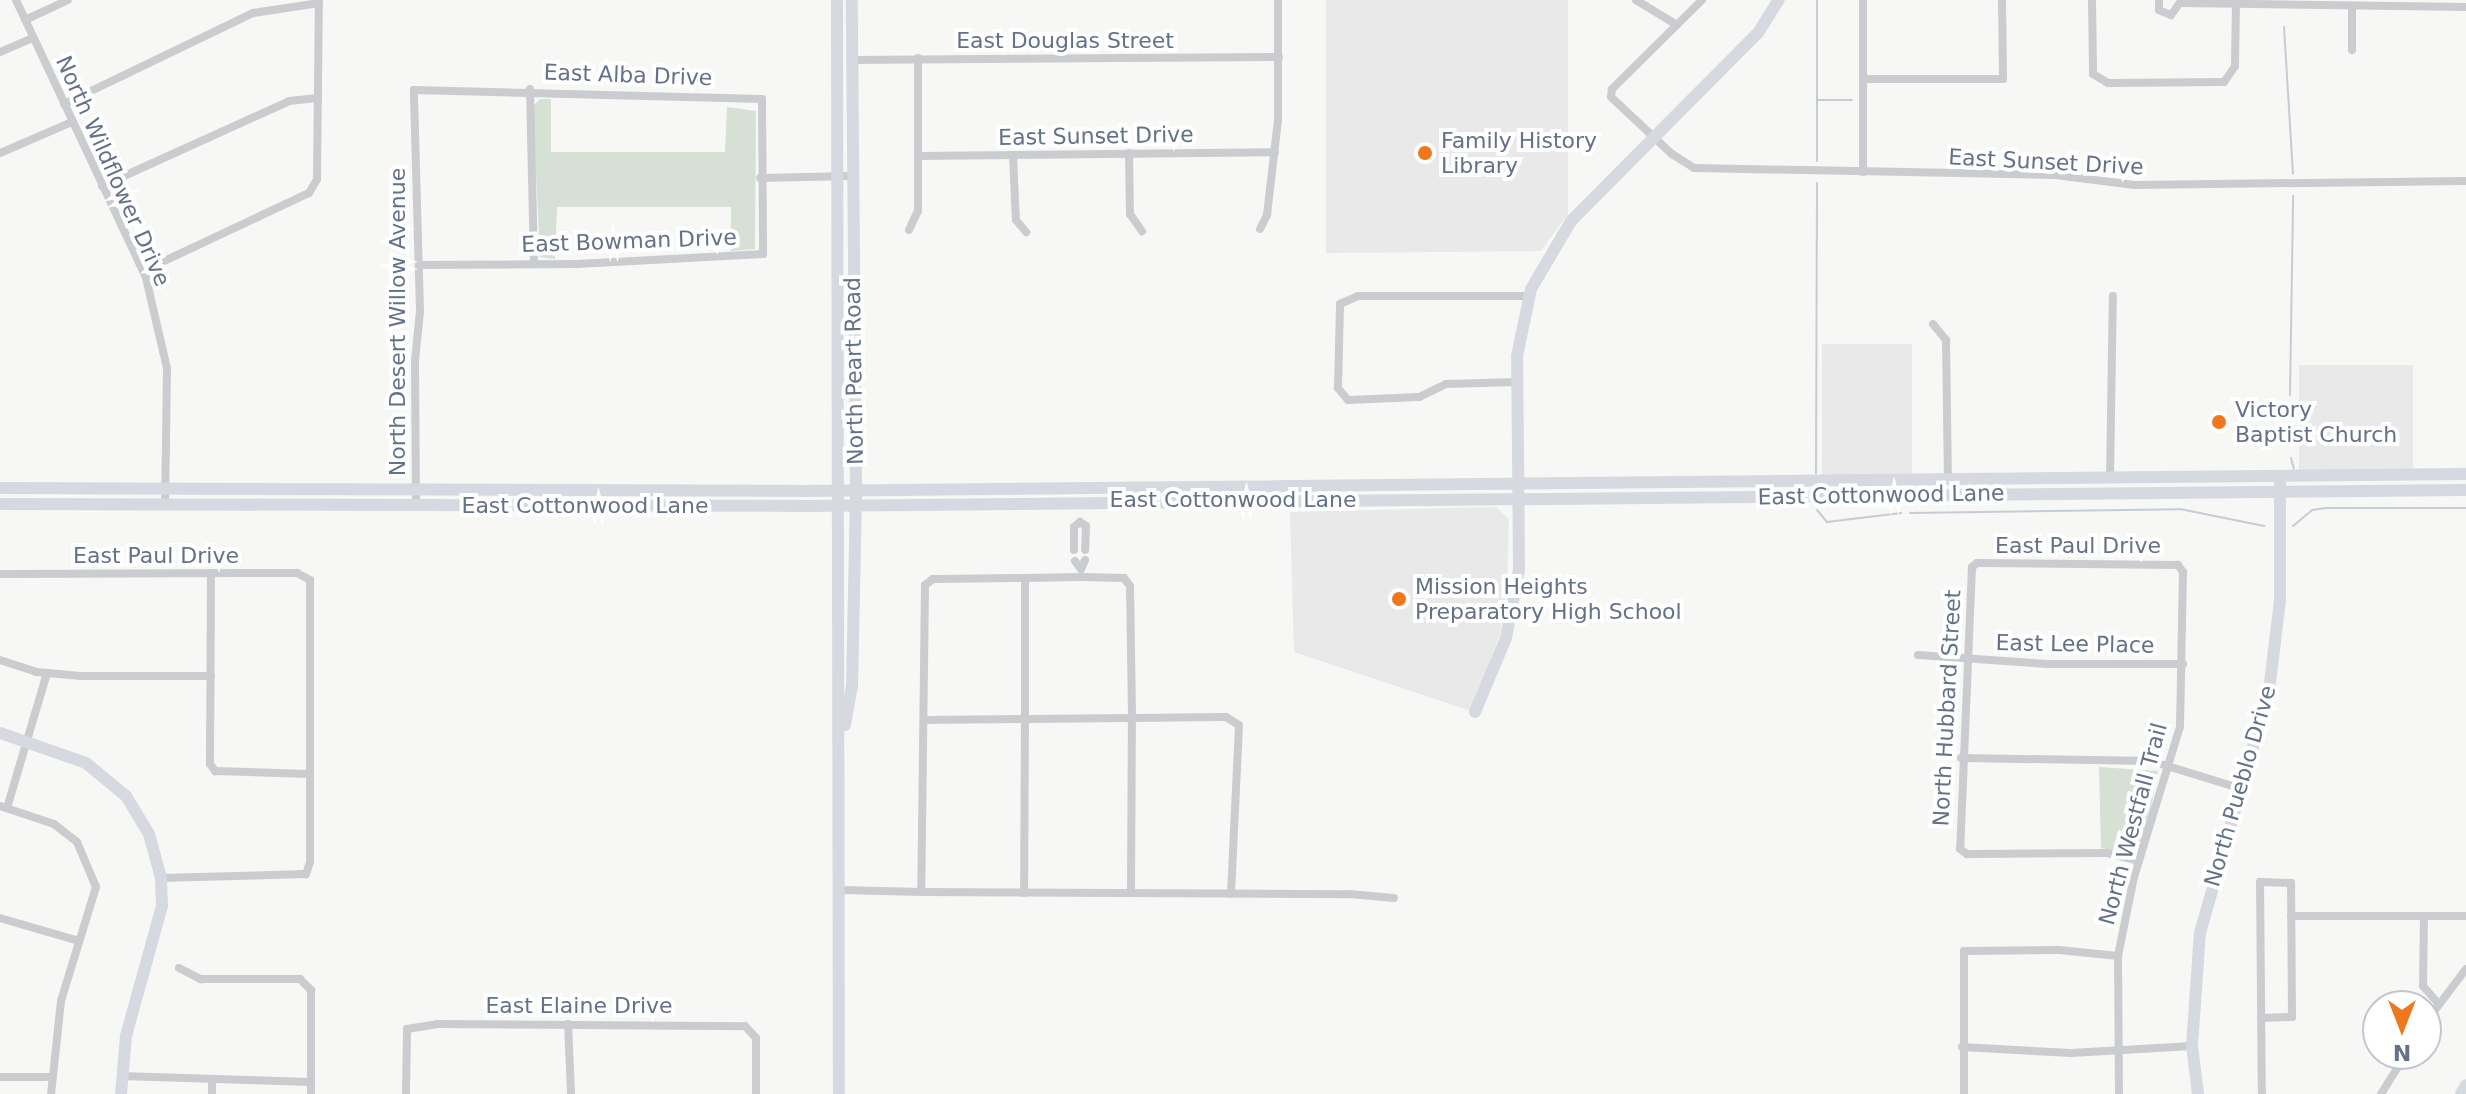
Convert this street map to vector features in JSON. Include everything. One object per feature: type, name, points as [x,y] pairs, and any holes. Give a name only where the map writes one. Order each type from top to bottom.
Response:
[{"type":"main road","name":"North Peart Road","points":[[837,0],[836,686],[842,740],[839,1094]]},
{"type":"main road","name":"North Peart Road","points":[[842,740],[852,687],[856,488],[852,0]]},
{"type":"main road","points":[[1475,712],[1506,638],[1519,569],[1517,382],[1529,296],[1547,254],[1571,221],[1758,33],[1779,0]]},
{"type":"main road","name":"East Cottonwood Lane","points":[[0,488],[415,490],[1518,485],[2466,474]]},
{"type":"main road","name":"North Pueblo Drive","points":[[2198,1094],[2192,1046],[2200,933],[2269,691],[2277,640],[2280,477]]},
{"type":"main road","name":"East Cottonwood Lane","points":[[0,504],[836,504],[2466,490]]},
{"type":"main road","points":[[0,733],[86,763],[126,796],[149,834],[161,878],[162,906],[126,1036],[121,1094]]},
{"type":"main road","points":[[2461,1094],[2466,1085]]},
{"type":"street","name":"North Wildflower Drive","points":[[16,0],[143,271],[164,341],[165,505]]},
{"type":"street","points":[[25,20],[68,0]]},
{"type":"street","points":[[1260,229],[1267,215],[1275,152],[1278,0]]},
{"type":"street","points":[[1636,0],[1677,25],[1702,0]]},
{"type":"street","points":[[1863,0],[1863,172]]},
{"type":"street","points":[[1863,79],[2003,79],[2002,0]]},
{"type":"street","points":[[2092,0],[2093,74],[2108,83],[2224,82],[2235,66],[2236,2]]},
{"type":"street","points":[[2159,0],[2167,15],[2178,12],[2181,2],[2352,8],[2466,7]]},
{"type":"street","points":[[64,104],[253,13],[319,2],[317,179],[309,193],[143,271]]},
{"type":"street","points":[[2352,8],[2352,50]]},
{"type":"street","name":"East Sunset Drive","points":[[1677,25],[1612,89],[1611,97],[1680,161],[1703,170],[2055,175],[2134,185],[2466,181]]},
{"type":"street","points":[[0,52],[33,38]]},
{"type":"street","name":"East Douglas Street","points":[[852,60],[1279,57]]},
{"type":"street","points":[[909,230],[918,211],[918,58]]},
{"type":"street","points":[[530,89],[534,264]]},
{"type":"street","name":"East Alba Drive","points":[[414,90],[530,89],[762,99],[760,178]]},
{"type":"street","name":"North Desert Willow Avenue","points":[[414,90],[419,265],[416,505]]},
{"type":"street","points":[[102,186],[289,101],[318,98]]},
{"type":"street","points":[[0,153],[72,122]]},
{"type":"street","name":"East Sunset Drive","points":[[918,156],[1275,152]]},
{"type":"street","points":[[1129,153],[1130,214],[1142,231]]},
{"type":"street","points":[[1013,155],[1016,220],[1026,232]]},
{"type":"street","points":[[760,178],[852,176]]},
{"type":"street","name":"East Bowman Drive","points":[[419,265],[534,264],[763,254],[760,178]]},
{"type":"street","points":[[1517,382],[1446,384],[1419,397],[1348,400],[1338,388],[1340,304],[1358,296],[1529,296]]},
{"type":"street","points":[[2110,478],[2113,296]]},
{"type":"street","points":[[1933,324],[1946,340],[1948,479]]},
{"type":"street","points":[[1080,501],[1080,522]]},
{"type":"street","points":[[1080,522],[1086,526],[1086,548],[1074,547],[1074,527],[1080,522]]},
{"type":"street","name":"East Paul Drive","points":[[1977,563],[2178,565]]},
{"type":"street","name":"North Hubbard Street","points":[[1977,563],[1972,567],[1961,758],[1960,849],[1967,854],[2107,853],[2139,861]]},
{"type":"street","name":"North Westfall Trail","points":[[2119,1094],[2115,1051],[2118,956],[2139,861],[2180,727],[2183,572],[2178,565]]},
{"type":"street","points":[[921,892],[923,590],[928,580],[1025,578],[1080,567],[1124,578],[1130,586],[1131,893]]},
{"type":"street","points":[[161,878],[306,874],[310,862],[310,774],[215,771],[210,764],[211,573]]},
{"type":"street","name":"East Paul Drive","points":[[0,574],[297,573],[310,580],[310,774]]},
{"type":"street","points":[[1024,893],[1025,578]]},
{"type":"street","name":"East Lee Place","points":[[1918,655],[2047,664],[2183,664]]},
{"type":"street","points":[[0,660],[47,673],[211,676]]},
{"type":"street","points":[[47,673],[28,741],[3,807],[54,824],[77,842],[89,863],[96,887],[61,1001],[51,1094]]},
{"type":"street","points":[[924,720],[1226,717],[1239,725],[1231,894]]},
{"type":"street","points":[[1961,758],[2138,759],[2242,789]]},
{"type":"street","points":[[2261,1018],[2292,1017],[2291,883],[2260,882],[2261,1018],[2262,1094]]},
{"type":"street","points":[[841,890],[1394,898]]},
{"type":"street","points":[[2291,916],[2466,916]]},
{"type":"street","points":[[2424,916],[2423,986],[2427,990]]},
{"type":"street","points":[[0,918],[79,941]]},
{"type":"street","points":[[1964,1094],[1964,951],[2118,956]]},
{"type":"street","points":[[179,968],[201,979],[300,979],[311,990],[311,1094]]},
{"type":"street","points":[[2442,998],[2466,969]]},
{"type":"street","name":"East Elaine Drive","points":[[406,1094],[407,1029],[437,1024],[719,1024],[752,1029],[756,1094]]},
{"type":"street","points":[[568,1024],[571,1094]]},
{"type":"street","points":[[1962,1047],[2115,1051],[2192,1046]]},
{"type":"street","points":[[2381,1094],[2396,1070]]},
{"type":"street","points":[[121,1076],[311,1082]]},
{"type":"street","points":[[0,1077],[52,1077]]},
{"type":"street","points":[[212,1079],[212,1094]]},
{"type":"shaded area","points":[[1326,0],[1568,0],[1568,214],[1541,251],[1326,253]]},
{"type":"shaded area","points":[[540,99],[551,99],[551,152],[725,152],[727,107],[756,111],[755,249],[731,251],[731,207],[557,207],[555,259],[540,257],[534,105]]},
{"type":"shaded area","points":[[1822,344],[1912,344],[1912,476],[1822,476]]},
{"type":"shaded area","points":[[2299,365],[2413,365],[2413,472],[2299,472]]},
{"type":"shaded area","name":"Mission Heights Preparatory High School","points":[[1496,507],[1509,519],[1507,587],[1500,634],[1471,711],[1294,652],[1290,512]]},
{"type":"shaded area","points":[[2099,767],[2158,771],[2146,835],[2136,855],[2101,848]]},
{"type":"waterway","points":[[1817,0],[1817,161]]},
{"type":"waterway","points":[[2284,27],[2293,174]]},
{"type":"waterway","points":[[1817,100],[1852,100]]},
{"type":"waterway","points":[[1816,473],[1817,183]]},
{"type":"waterway","points":[[2290,395],[2293,196]]},
{"type":"waterway","points":[[2291,458],[2294,469]]},
{"type":"waterway","points":[[2293,526],[2312,510],[2326,508],[2466,508]]},
{"type":"waterway","points":[[1910,513],[2180,509],[2264,526]]},
{"type":"waterway","points":[[1817,510],[1827,522],[1901,513]]},
{"type":"place","name":"Family History Library","points":[[1425,153]]},
{"type":"place","name":"Victory Baptist Church","points":[[2219,422]]},
{"type":"place","name":"Mission Heights Preparatory High School","points":[[1399,599]]}]
